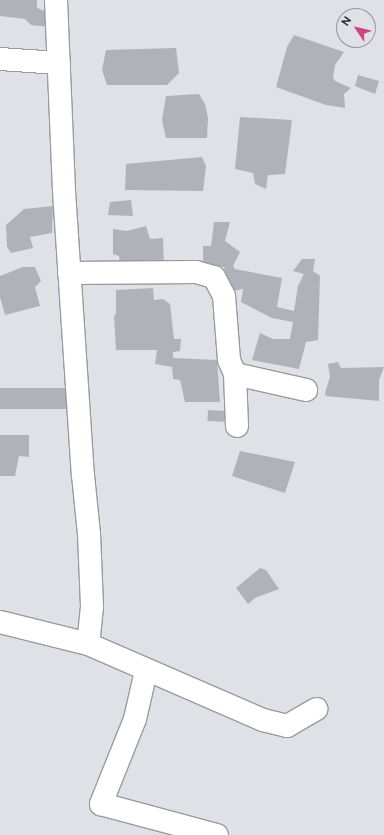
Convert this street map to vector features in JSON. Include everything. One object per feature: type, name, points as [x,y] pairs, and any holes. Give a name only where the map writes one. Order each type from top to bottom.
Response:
[{"type":"street","points":[[56,0],[69,273],[82,475],[89,534],[92,607],[88,644]]},
{"type":"street","points":[[0,59],[59,63]]},
{"type":"street","points":[[69,273],[196,272],[214,277],[224,296],[229,360],[234,374],[237,426]]},
{"type":"street","points":[[234,374],[306,390]]},
{"type":"street","points":[[0,622],[88,644],[235,710],[287,726],[316,709]]},
{"type":"street","points":[[146,671],[135,719],[101,804],[217,835]]},
{"type":"building","points":[[0,0],[37,0],[37,8],[50,13],[50,27],[31,25],[25,19],[0,16]]},
{"type":"building","points":[[294,35],[344,52],[335,65],[333,78],[335,81],[351,88],[344,94],[345,108],[326,105],[276,87],[287,47]]},
{"type":"building","points":[[176,48],[179,73],[167,85],[107,85],[102,70],[106,50]]},
{"type":"building","points":[[358,75],[379,81],[375,94],[355,86]]},
{"type":"building","points":[[199,94],[205,104],[208,118],[207,138],[166,138],[162,120],[166,96]]},
{"type":"building","points":[[240,117],[292,120],[285,174],[268,175],[266,189],[255,184],[253,173],[235,169]]},
{"type":"building","points":[[202,157],[206,166],[203,191],[125,190],[126,164]]},
{"type":"building","points":[[131,200],[133,216],[108,215],[110,202]]},
{"type":"building","points":[[53,206],[52,233],[30,237],[33,248],[11,253],[7,247],[6,225],[24,209]]},
{"type":"building","points":[[214,222],[230,222],[225,241],[240,252],[233,266],[235,269],[282,278],[277,307],[294,311],[298,286],[304,274],[293,271],[302,259],[315,259],[313,271],[320,276],[318,340],[306,342],[299,369],[252,360],[260,333],[273,339],[290,339],[293,322],[272,318],[241,302],[243,289],[232,291],[227,285],[224,267],[203,264],[203,246],[211,246]]},
{"type":"building","points":[[146,226],[150,239],[163,238],[164,266],[120,265],[119,256],[113,254],[113,229],[127,231]]},
{"type":"building","points":[[23,267],[35,267],[41,281],[35,287],[40,306],[5,315],[0,297],[0,276]]},
{"type":"building","points":[[153,288],[154,300],[163,299],[170,304],[174,339],[181,339],[180,351],[173,352],[173,358],[217,360],[220,402],[185,402],[180,380],[173,379],[172,367],[155,364],[157,350],[116,350],[114,316],[116,314],[116,290]]},
{"type":"building","points":[[338,362],[341,368],[384,367],[379,380],[379,401],[326,396],[325,393],[330,377],[328,364]]},
{"type":"building","points":[[0,388],[73,388],[73,409],[0,409]]},
{"type":"building","points":[[208,410],[225,411],[224,422],[207,421]]},
{"type":"building","points":[[0,435],[29,435],[29,457],[19,456],[15,476],[0,476]]},
{"type":"building","points":[[240,451],[295,462],[285,493],[232,476]]},
{"type":"building","points":[[260,568],[266,570],[279,589],[255,598],[248,604],[236,588]]}]
